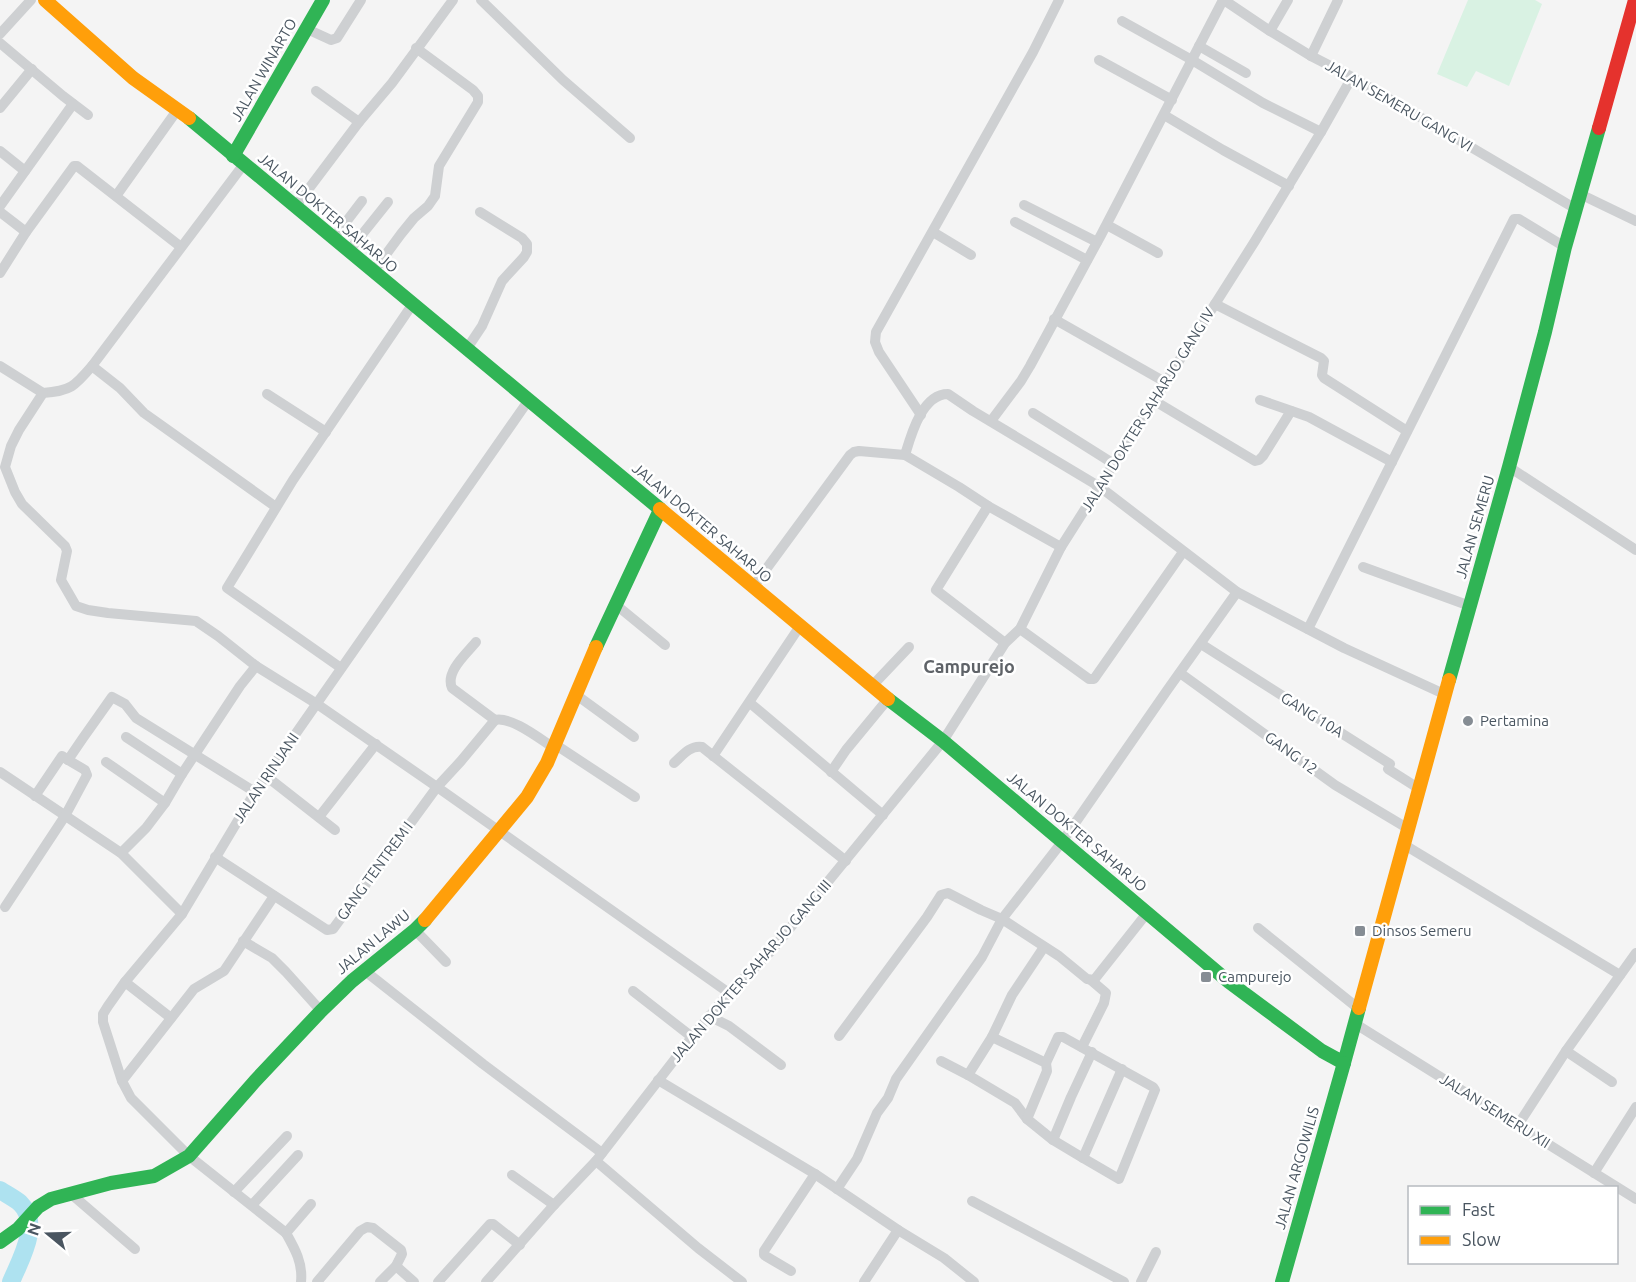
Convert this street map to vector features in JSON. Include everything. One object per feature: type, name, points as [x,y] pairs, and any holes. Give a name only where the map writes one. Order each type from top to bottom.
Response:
[{"type":"main road","name":"JALAN DOKTER SAHARJO","points":[[45,0],[133,78],[178,109],[872,686],[944,741],[1229,982],[1322,1051],[1344,1063]]},
{"type":"main road","name":"JALAN WINARTO","points":[[238,160],[323,0]]},
{"type":"main road","name":"JALAN SEMERU","points":[[1344,1063],[1402,844],[1509,467],[1565,247],[1635,0]]},
{"type":"main road","name":"JALAN LAWU","points":[[0,1242],[18,1229],[38,1207],[51,1199],[111,1183],[154,1176],[189,1156],[321,1011],[415,930],[500,831],[526,797],[547,763],[615,604],[660,510]]},
{"type":"main road","name":"JALAN ARGOWILIS","points":[[1282,1282],[1344,1063]]},
{"type":"street","points":[[0,34],[31,0]]},
{"type":"street","points":[[307,29],[334,40],[361,0]]},
{"type":"street","points":[[295,207],[359,122],[392,83],[453,0]]},
{"type":"street","points":[[481,0],[563,80],[630,138]]},
{"type":"street","points":[[921,415],[879,352],[874,342],[876,332],[1034,52],[1059,0]]},
{"type":"street","points":[[991,421],[1021,381],[1107,225],[1223,0]]},
{"type":"street","name":"JALAN SEMERU GANG VI","points":[[1223,0],[1311,56],[1352,76],[1576,209]]},
{"type":"street","points":[[1270,31],[1288,0]]},
{"type":"street","points":[[1311,56],[1338,0]]},
{"type":"street","points":[[1122,21],[1263,103],[1321,132]]},
{"type":"street","points":[[0,43],[88,115]]},
{"type":"street","points":[[1199,46],[1246,73]]},
{"type":"street","points":[[373,272],[414,218],[428,206],[435,196],[439,166],[478,102],[478,96],[473,90],[416,48]]},
{"type":"street","points":[[1099,60],[1172,100]]},
{"type":"street","points":[[0,108],[32,69]]},
{"type":"street","name":"JALAN DOKTER SAHARJO GANG IV","points":[[944,741],[1005,644],[1020,629],[1061,547],[1288,186],[1352,76]]},
{"type":"street","points":[[316,91],[359,122]]},
{"type":"street","points":[[0,206],[73,104]]},
{"type":"street","points":[[116,196],[178,109]]},
{"type":"street","points":[[1164,115],[1288,186]]},
{"type":"street","points":[[0,151],[25,171]]},
{"type":"street","points":[[0,366],[43,393],[62,392],[78,383],[181,247],[238,160]]},
{"type":"street","points":[[0,273],[26,232],[74,166],[80,167],[181,247]]},
{"type":"street","points":[[1580,194],[1636,221]]},
{"type":"street","points":[[333,239],[362,201]]},
{"type":"street","points":[[348,252],[388,202]]},
{"type":"street","points":[[1024,205],[1097,242]]},
{"type":"street","points":[[466,350],[482,326],[502,281],[527,252],[527,244],[522,238],[480,212]]},
{"type":"street","points":[[0,227],[3,214],[26,232]]},
{"type":"street","points":[[1308,629],[1514,219],[1519,219],[1565,247]]},
{"type":"street","points":[[1015,222],[1087,260]]},
{"type":"street","points":[[1107,225],[1158,254]]},
{"type":"street","points":[[933,232],[970,255]]},
{"type":"street","points":[[341,669],[227,588],[276,507],[412,304]]},
{"type":"street","points":[[1215,304],[1321,358],[1324,361],[1322,375],[1324,378],[1407,431]]},
{"type":"street","points":[[1054,319],[1165,382]]},
{"type":"street","points":[[92,366],[120,388],[144,413],[276,507]]},
{"type":"street","points":[[43,393],[19,430],[11,446],[5,467],[22,504],[65,546],[67,551],[61,580],[76,606],[108,613],[196,621],[256,666],[376,744],[729,993]]},
{"type":"street","points":[[267,394],[326,432]]},
{"type":"street","points":[[905,455],[912,430],[926,405],[940,395],[948,394],[1100,487],[1237,592],[1344,648],[1444,694]]},
{"type":"street","points":[[1153,400],[1255,461],[1263,456],[1291,411]]},
{"type":"street","points":[[1260,400],[1309,417],[1392,462]]},
{"type":"street","name":"JALAN RINJANI","points":[[286,1233],[189,1156],[131,1098],[122,1081],[103,1022],[103,1014],[124,982],[182,914],[255,792],[528,401]]},
{"type":"street","points":[[1033,413],[1114,464]]},
{"type":"street","points":[[753,587],[854,452],[905,455],[1061,547]]},
{"type":"street","points":[[1509,467],[1636,550]]},
{"type":"street","points":[[988,506],[936,590],[1005,644]]},
{"type":"street","points":[[1020,629],[1089,680],[1094,679],[1183,552]]},
{"type":"street","points":[[1363,567],[1470,606]]},
{"type":"street","points":[[837,1189],[857,1160],[876,1113],[888,1098],[896,1079],[982,957],[1002,919],[1062,842],[1237,592]]},
{"type":"street","points":[[615,604],[665,645]]},
{"type":"street","points":[[713,756],[800,626]]},
{"type":"street","points":[[476,642],[461,660],[449,682],[452,688],[495,720]]},
{"type":"street","name":"GANG 10A","points":[[1201,644],[1390,764],[1388,769],[1418,788]]},
{"type":"street","points":[[872,686],[909,647]]},
{"type":"street","points":[[121,853],[146,828],[165,803],[240,686],[256,666]]},
{"type":"street","name":"GANG 12","points":[[1180,673],[1335,785],[1407,828]]},
{"type":"street","points":[[575,694],[634,737]]},
{"type":"street","points":[[68,760],[112,697],[125,704],[136,718],[255,792]]},
{"type":"street","points":[[831,772],[888,699]]},
{"type":"street","points":[[750,703],[883,815]]},
{"type":"street","points":[[437,787],[495,720],[501,718],[555,746],[635,797]]},
{"type":"street","points":[[126,737],[182,774]]},
{"type":"street","name":"JALAN DOKTER SAHARJO GANG III","points":[[486,1282],[599,1157],[709,1016],[772,950],[944,741]]},
{"type":"street","points":[[319,817],[376,744]]},
{"type":"street","points":[[674,764],[695,746],[702,747],[846,861]]},
{"type":"street","points":[[4,907],[65,816],[87,775],[85,770],[62,756],[35,796]]},
{"type":"street","points":[[106,762],[165,803]]},
{"type":"street","points":[[0,772],[121,853],[182,914]]},
{"type":"street","points":[[266,776],[335,830]]},
{"type":"street","name":"GANG TENTREM I","points":[[215,857],[327,930],[333,929],[437,787]]},
{"type":"street","points":[[1402,844],[1620,975]]},
{"type":"street","points":[[839,1036],[941,895],[948,893],[1002,919],[1059,956],[1106,993],[1071,1097],[1053,1140]]},
{"type":"street","points":[[122,1081],[194,989],[224,971],[274,896]]},
{"type":"street","points":[[1092,981],[1147,913]]},
{"type":"street","points":[[1258,928],[1359,1009]]},
{"type":"street","points":[[415,930],[446,962]]},
{"type":"street","points":[[243,941],[272,958],[321,1011]]},
{"type":"street","points":[[969,1075],[992,1037],[1012,995],[1044,946]]},
{"type":"street","points":[[1518,1125],[1566,1051],[1636,953]]},
{"type":"street","points":[[365,971],[599,1157],[698,1248],[742,1282]]},
{"type":"street","points":[[124,982],[171,1018]]},
{"type":"street","points":[[633,991],[692,1037]]},
{"type":"street","points":[[709,1016],[729,1026],[781,1065]]},
{"type":"street","name":"JALAN SEMERU XII","points":[[1354,1023],[1615,1186]]},
{"type":"street","points":[[992,1037],[1046,1063]]},
{"type":"street","points":[[941,1061],[1015,1103],[1027,1119],[1053,1140],[1119,1179],[1155,1090],[1122,1068],[1063,1037],[1058,1037],[1046,1063],[1047,1071],[1027,1119]]},
{"type":"street","points":[[1566,1051],[1612,1082]]},
{"type":"street","points":[[1083,1158],[1122,1068]]},
{"type":"street","points":[[658,1080],[815,1174],[944,1258],[974,1282]]},
{"type":"street","points":[[1594,1173],[1636,1107]]},
{"type":"street","points":[[234,1192],[287,1136]]},
{"type":"street","points":[[252,1205],[298,1155]]},
{"type":"street","points":[[791,1271],[764,1255],[764,1251],[815,1174]]},
{"type":"street","points":[[512,1175],[554,1205]]},
{"type":"street","name":"JALAN SEMERU XII","points":[[1618,1188],[1636,1199]]},
{"type":"street","points":[[70,1193],[135,1249]]},
{"type":"street","points":[[972,1201],[1124,1282]]},
{"type":"street","points":[[301,1282],[297,1252],[286,1233],[311,1204]]},
{"type":"street","points":[[438,1282],[490,1224],[520,1245]]},
{"type":"street","points":[[317,1282],[360,1231],[367,1227],[373,1228],[401,1250],[402,1254],[396,1266],[380,1282]]},
{"type":"street","points":[[864,1282],[898,1230]]},
{"type":"street","points":[[1141,1282],[1156,1252]]},
{"type":"street","points":[[396,1266],[414,1282]]},
{"type":"green space","points":[[1468,0],[1535,0],[1542,4],[1509,86],[1476,71],[1467,87],[1437,74]]},
{"type":"waterway","points":[[0,1190],[20,1203],[29,1221],[24,1253],[11,1282]]},
{"type":"traffic: fast","points":[[233,156],[323,0]]},
{"type":"traffic: fast","points":[[189,118],[660,509]]},
{"type":"traffic: fast","points":[[1449,680],[1509,467],[1565,247],[1599,128]]},
{"type":"traffic: fast","points":[[596,647],[660,510]]},
{"type":"traffic: fast","points":[[888,699],[943,741],[1229,982],[1322,1051],[1344,1063],[1359,1008]]},
{"type":"traffic: fast","points":[[0,1242],[18,1229],[38,1207],[51,1199],[111,1183],[154,1176],[189,1156],[321,1011],[352,981],[425,920]]},
{"type":"traffic: fast","points":[[1282,1282],[1344,1063]]},
{"type":"traffic: slow","points":[[45,0],[133,78],[189,118]]},
{"type":"traffic: slow","points":[[660,509],[888,699]]},
{"type":"traffic: slow","points":[[425,920],[527,797],[547,763],[596,647]]},
{"type":"traffic: slow","points":[[1359,1008],[1449,680]]},
{"type":"traffic: jam","points":[[1599,128],[1635,0]]},
{"type":"place","name":"Pertamina","points":[[1468,721]]},
{"type":"place","name":"Dinsos Semeru","points":[[1360,931]]},
{"type":"place","name":"Campurejo","points":[[1206,977]]},
{"type":"district","name":"Campurejo","points":[[969,667]]}]
